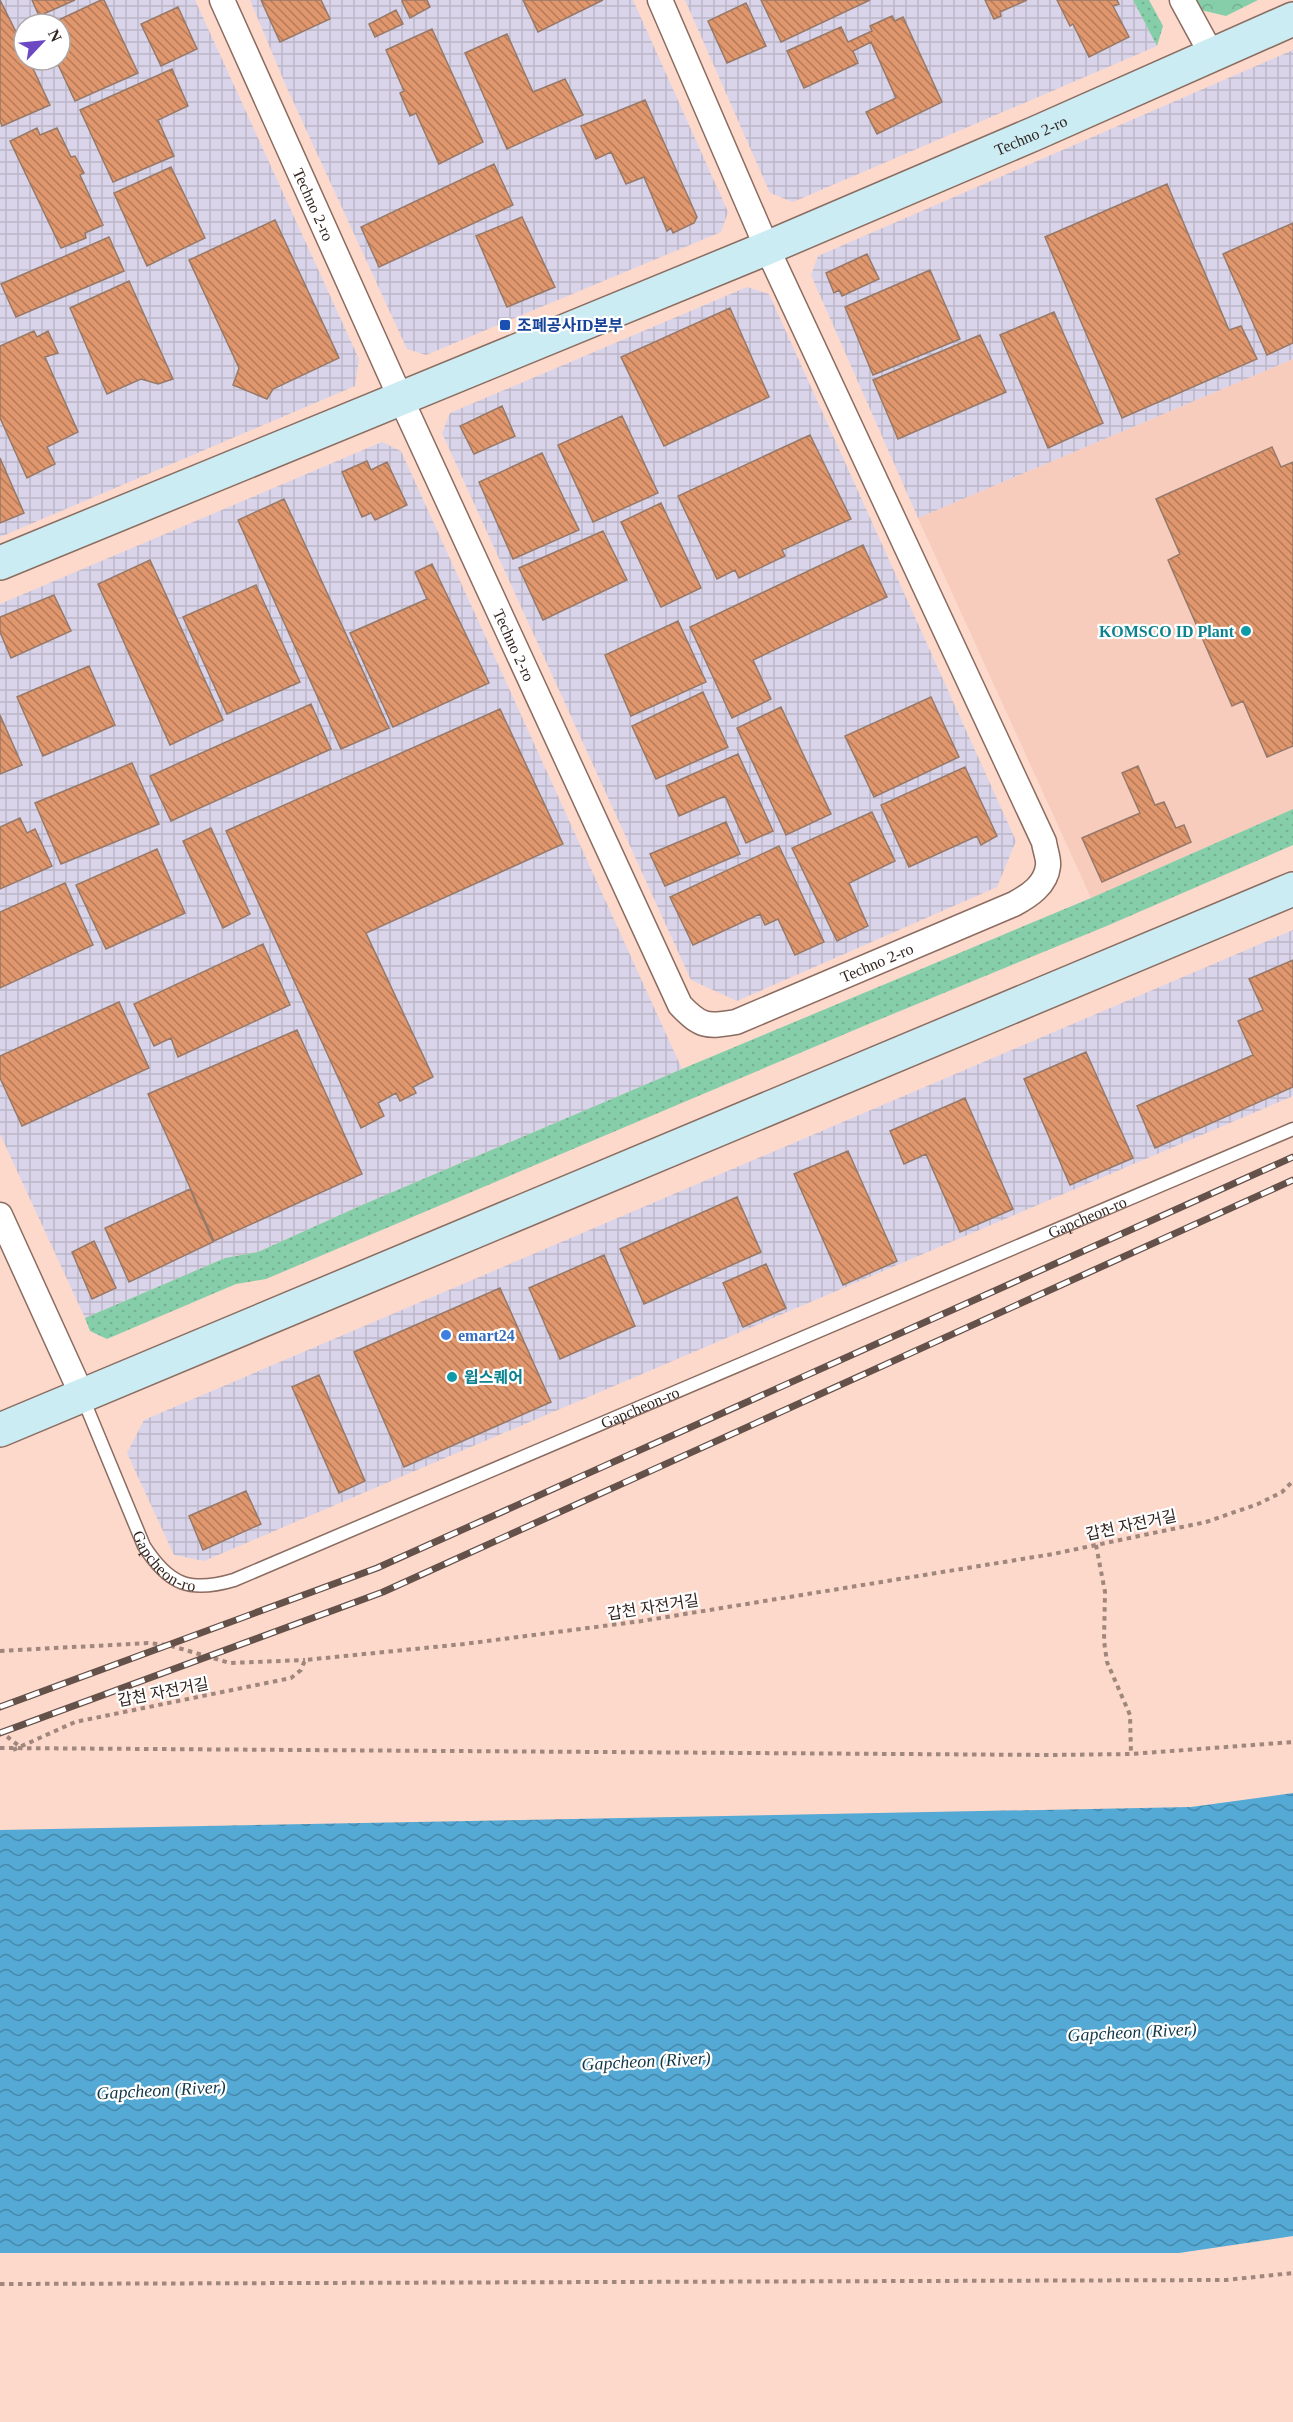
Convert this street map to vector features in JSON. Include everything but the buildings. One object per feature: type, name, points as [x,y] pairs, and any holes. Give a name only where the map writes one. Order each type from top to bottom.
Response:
[{"type":"street","name":"Techno 2-ro","points":[[222,0],[401,399],[680,1005],[694,1020],[714,1026],[736,1022],[1014,904],[1032,894],[1042,882],[1048,866],[1044,842],[767,248],[660,0]]},
{"type":"street","points":[[1182,0],[1212,55]]},
{"type":"street","name":"Techno 2-ro","points":[[0,563],[767,248],[1293,19]]},
{"type":"street","points":[[0,1430],[1293,889]]},
{"type":"street","points":[[0,1215],[82,1395]]},
{"type":"lane","name":"Gapcheon-ro","points":[[82,1395],[144,1546],[156,1564],[171,1578],[184,1585],[218,1585],[1293,1129]]},
{"type":"path","name":"갑천 자전거길","points":[[13,1750],[75,1722],[291,1678],[301,1670],[305,1660],[464,1644],[642,1621],[1053,1554],[1206,1522],[1258,1504],[1282,1492],[1293,1481]]},
{"type":"path","points":[[1096,1545],[1105,1592],[1104,1641],[1107,1662],[1130,1715],[1131,1754]]},
{"type":"path","points":[[0,1651],[148,1643],[168,1645],[230,1663],[305,1660]]},
{"type":"path","points":[[0,1731],[19,1746]]},
{"type":"path","points":[[0,1748],[13,1750],[1131,1754],[1293,1742]]},
{"type":"path","points":[[0,2284],[1226,2280],[1293,2273]]},
{"type":"shaded area","points":[[0,0],[195,0],[359,359],[355,386],[0,537]]},
{"type":"shaded area","points":[[250,0],[633,0],[728,212],[721,232],[426,355],[407,349],[286,86]]},
{"type":"shaded area","points":[[685,0],[1133,0],[1157,46],[793,202],[770,193]]},
{"type":"shaded area","points":[[1293,50],[1293,359],[918,518],[811,275],[818,256]]},
{"type":"shaded area","points":[[747,287],[769,294],[1016,841],[997,887],[737,1001],[691,980],[442,433],[450,413]]},
{"type":"shaded area","points":[[1293,359],[1293,809],[1091,898],[918,518]]},
{"type":"shaded area","points":[[382,442],[401,451],[682,1069],[362,1205],[258,1252],[225,1258],[85,1318],[0,1134],[0,604]]},
{"type":"shaded area","points":[[1293,930],[1293,1096],[204,1561],[174,1555],[127,1453],[144,1420]]},
{"type":"green space","points":[[1133,0],[1149,0],[1163,26],[1157,46]]},
{"type":"green space","points":[[1196,0],[1258,0],[1226,16],[1201,10]]},
{"type":"green space","points":[[1293,809],[1293,845],[1109,925],[266,1279],[236,1284],[107,1339],[90,1331],[85,1318],[225,1258],[258,1252],[362,1205],[682,1069],[1091,898]]},
{"type":"water","name":"Gapcheon (River)","points":[[1293,1793],[1293,2236],[1179,2253],[0,2253],[0,1830],[1191,1807]]},
{"type":"railway","points":[[0,1707],[377,1568],[1293,1157]]},
{"type":"railway","points":[[0,1733],[383,1592],[1293,1180]]},
{"type":"place","name":"조폐공사ID본부","points":[[505,325]]},
{"type":"place","name":"KOMSCO ID Plant","points":[[1246,631]]},
{"type":"place","name":"emart24","points":[[446,1335]]},
{"type":"place","name":"윕스퀘어","points":[[452,1377]]}]
